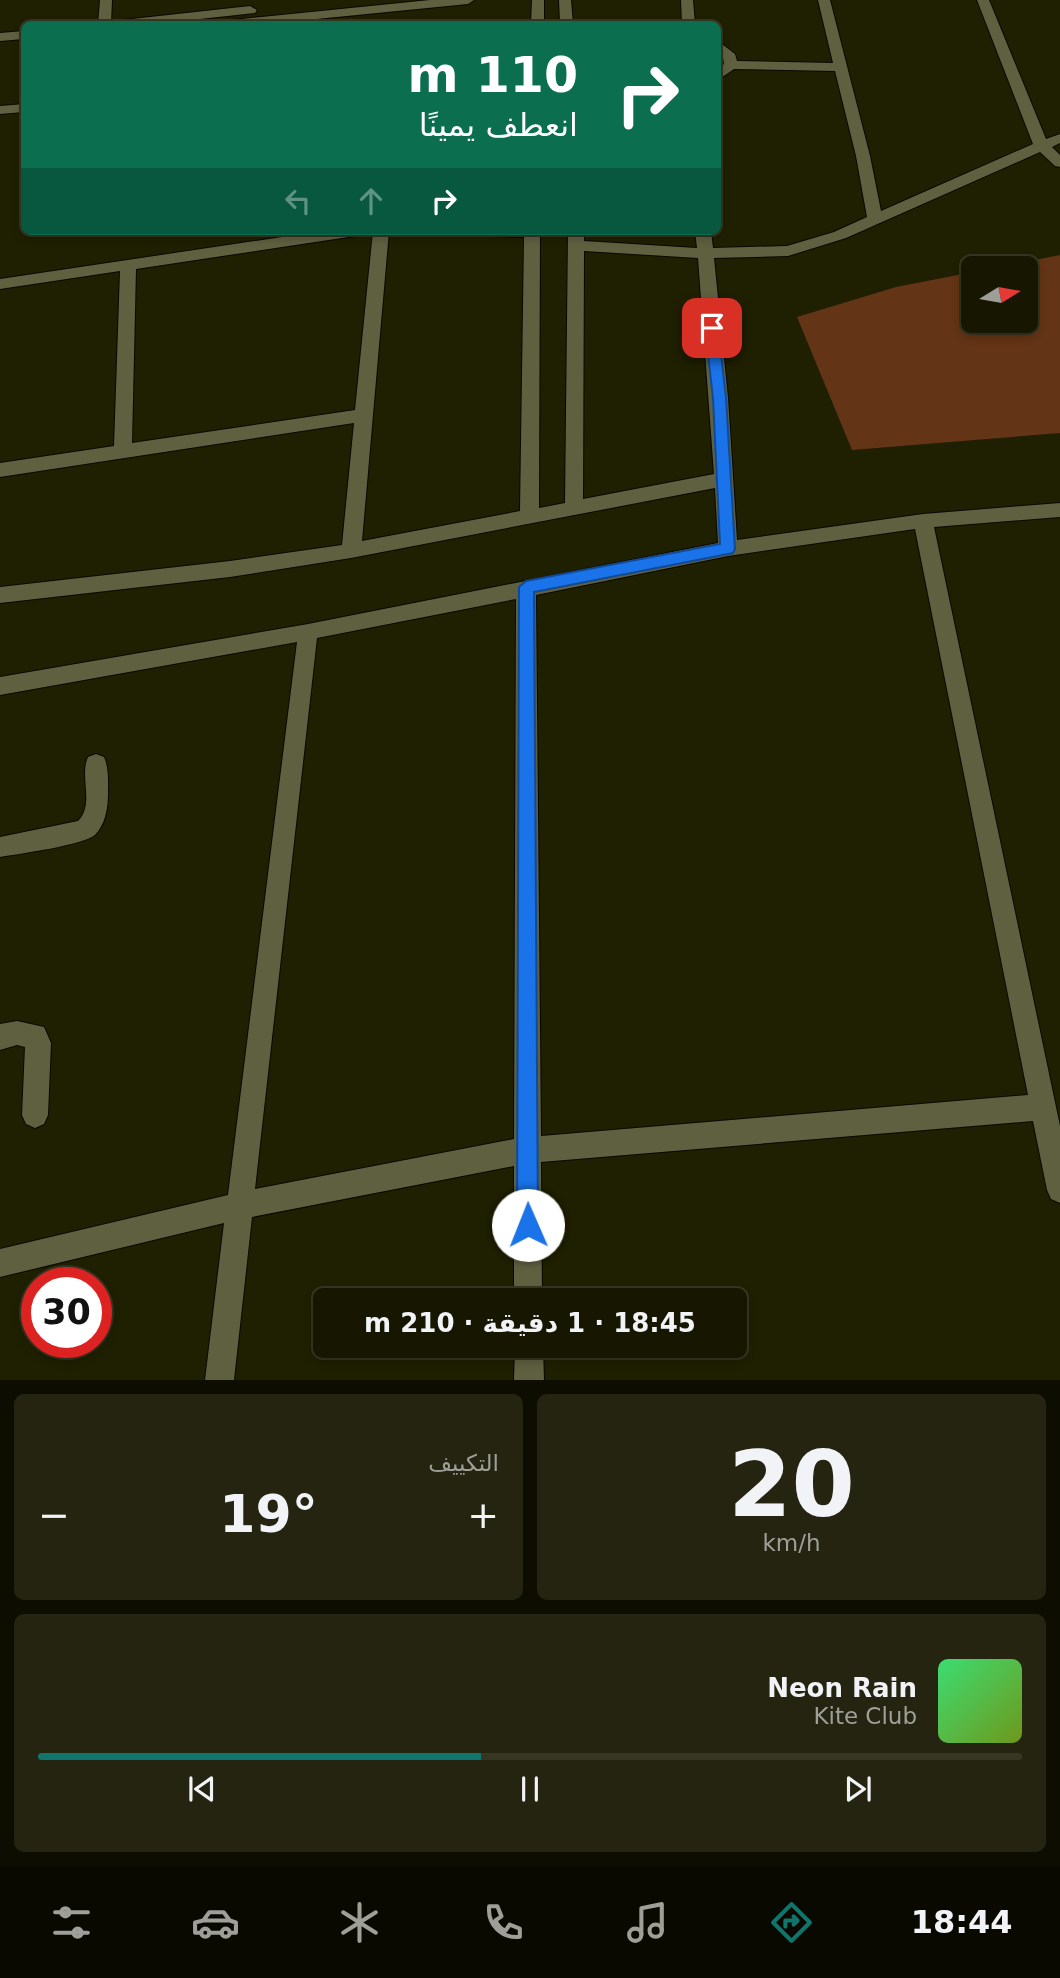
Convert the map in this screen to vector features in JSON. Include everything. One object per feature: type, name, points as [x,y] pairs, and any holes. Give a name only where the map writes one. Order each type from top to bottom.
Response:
[{"type":"street","points":[[105,21],[106,0]]},
{"type":"street","points":[[150,21],[338,0]]},
{"type":"street","points":[[258,21],[419,2],[468,0]]},
{"type":"street","points":[[538,0],[538,21]]},
{"type":"street","points":[[565,0],[567,21]]},
{"type":"street","points":[[687,0],[690,21]]},
{"type":"street","points":[[824,0],[863,156],[875,220]]},
{"type":"street","points":[[983,0],[1041,145],[1060,163]]},
{"type":"street","points":[[416,21],[419,2]]},
{"type":"street","points":[[0,37],[21,35]]},
{"type":"street","points":[[0,49],[21,46]]},
{"type":"street","points":[[721,48],[730,57],[731,65]]},
{"type":"street","points":[[721,73],[731,65],[840,67]]},
{"type":"street","points":[[0,110],[21,108]]},
{"type":"street","points":[[574,509],[576,239],[705,253],[788,251],[841,235],[1060,138]]},
{"type":"street","points":[[0,284],[327,235]]},
{"type":"street","points":[[351,551],[381,235]]},
{"type":"street","points":[[529,518],[532,235]]},
{"type":"street","points":[[703,235],[719,398],[728,549]]},
{"type":"street","points":[[123,452],[128,263]]},
{"type":"street","points":[[0,470],[364,415]]},
{"type":"street","points":[[0,595],[230,569],[351,551],[723,479]]},
{"type":"street","points":[[0,686],[308,632],[728,549],[923,521],[1060,509]]},
{"type":"street","points":[[923,521],[1060,1190]]},
{"type":"street","points":[[526,587],[528,1288]]},
{"type":"street","points":[[219,1380],[308,632]]},
{"type":"street","points":[[0,847],[84,830],[92,824],[96,816],[96,764]]},
{"type":"street","points":[[0,1037],[17,1033],[35,1036],[38,1043],[35,1115]]},
{"type":"street","points":[[0,1264],[239,1206],[527,1150],[1042,1107]]},
{"type":"street","points":[[529,1358],[529,1380]]},
{"type":"shaded area","points":[[1060,255],[1060,433],[852,450],[797,317],[896,287],[961,274],[961,333],[1038,333],[1038,259]]},
{"type":"route","points":[[528,1225],[526,587],[728,549],[712,328]]}]
